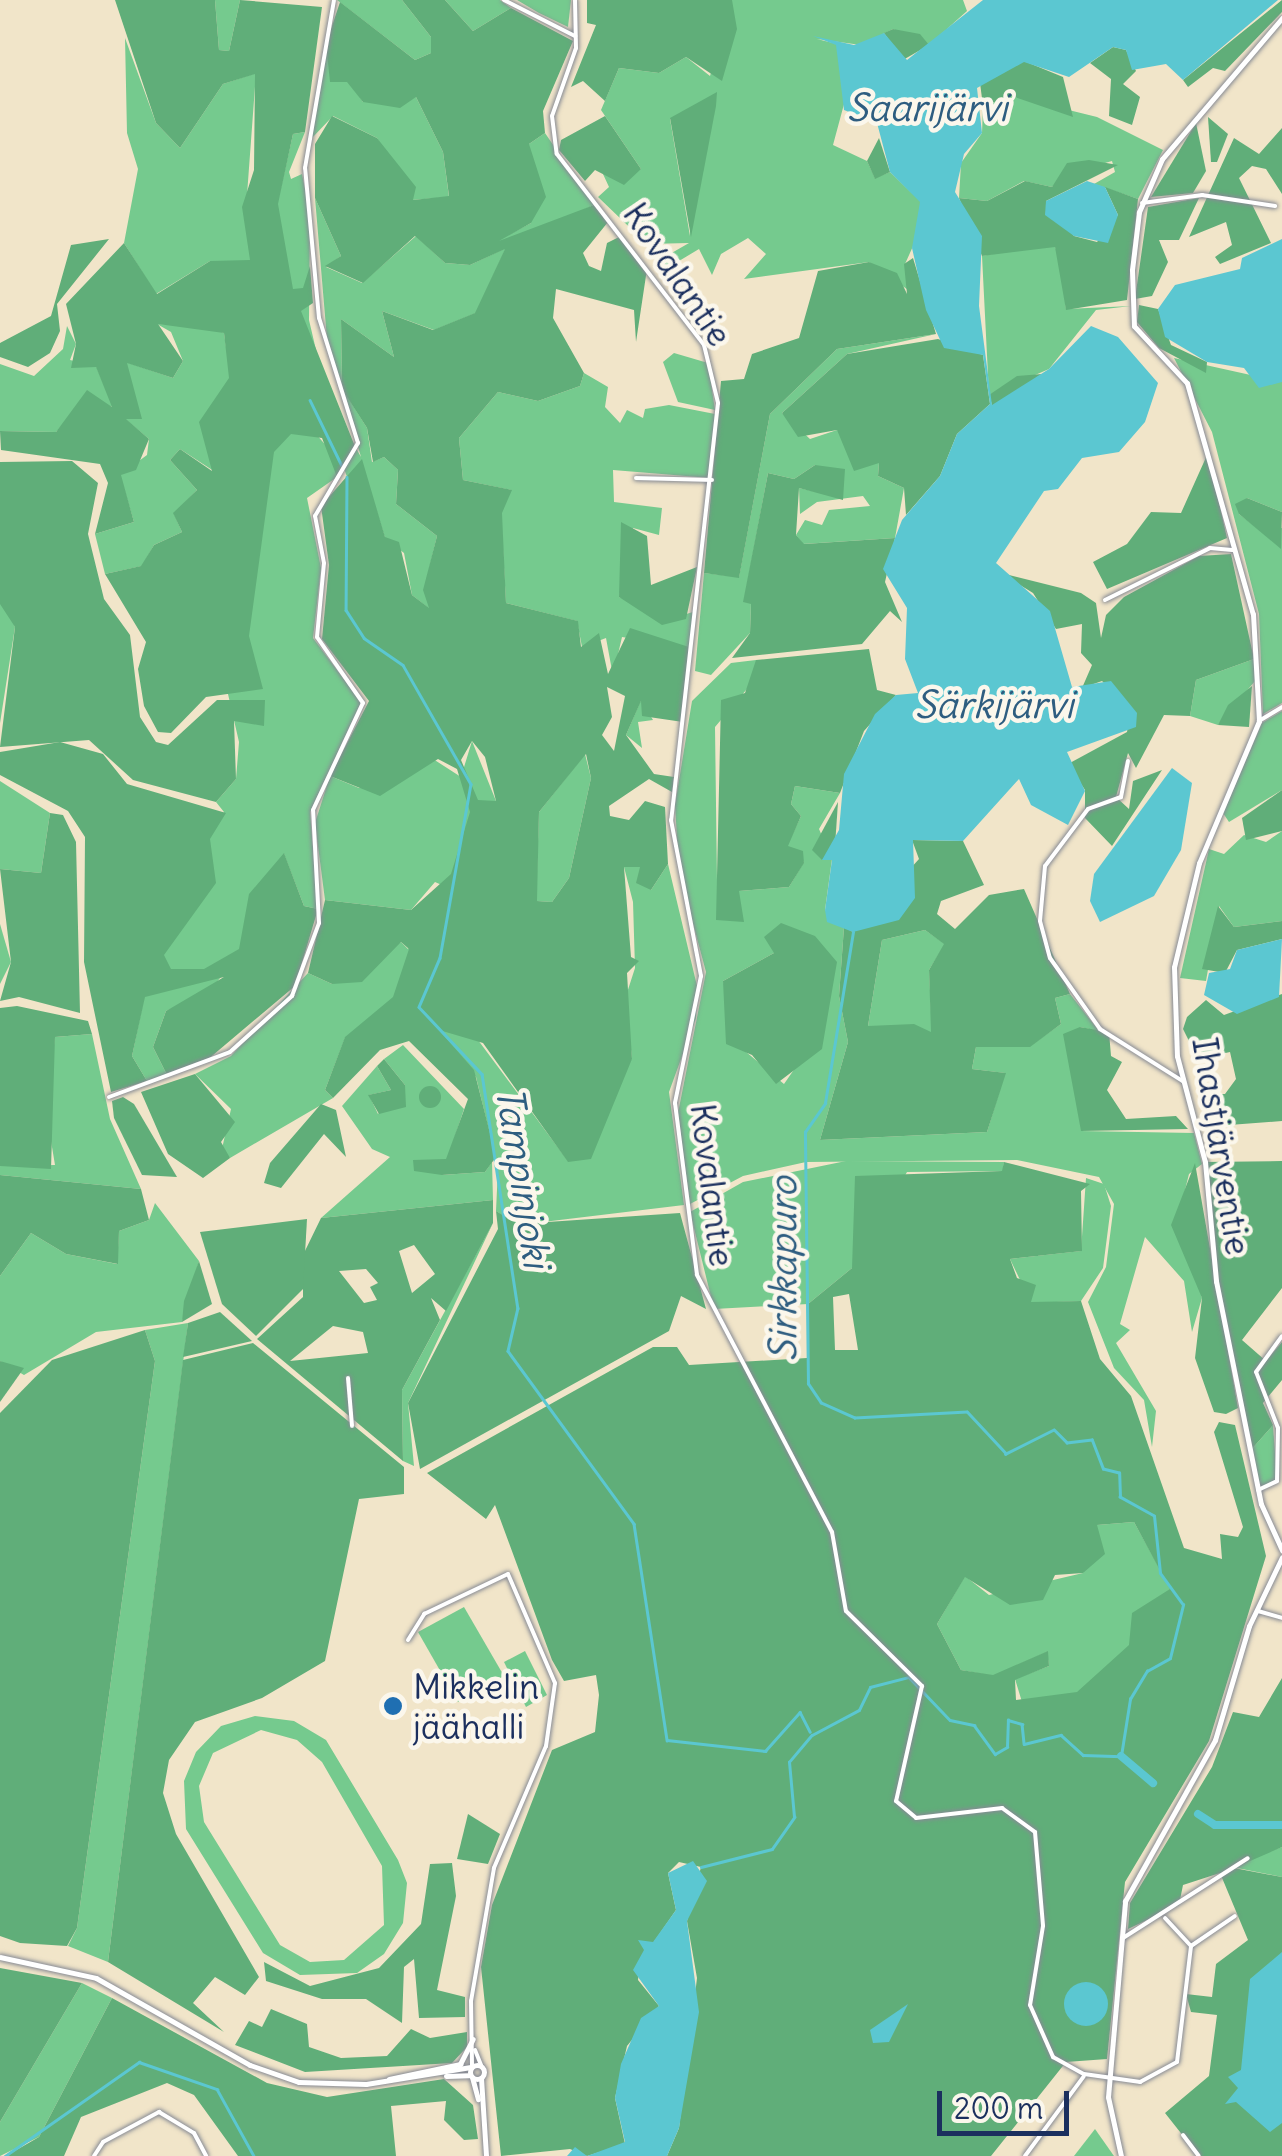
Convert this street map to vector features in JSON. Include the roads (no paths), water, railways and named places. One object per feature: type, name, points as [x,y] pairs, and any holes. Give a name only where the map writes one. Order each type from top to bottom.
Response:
[{"type":"street","points":[[109,1097],[230,1052],[292,996],[320,924],[313,810],[363,703],[317,637],[324,563],[314,516],[358,443],[319,318],[305,168],[334,0]]},
{"type":"street","points":[[504,0],[576,36]]},
{"type":"street","name":"Kovalantie","points":[[575,0],[576,36],[552,116],[557,154],[710,356],[719,420],[671,820],[702,976],[674,1103],[691,1248],[706,1302],[832,1532],[846,1611],[922,1686],[896,1801],[916,1818],[1002,1808],[1035,1832],[1044,1870],[1032,2020],[1052,2057],[1084,2074],[1149,2082],[1176,2062],[1191,1946]]},
{"type":"street","name":"Ihastjärventie","points":[[1282,18],[1162,159],[1142,202],[1134,326],[1187,383],[1253,614],[1259,721],[1186,904],[1174,967],[1184,1082],[1244,1415],[1258,1490],[1282,1554]]},
{"type":"street","points":[[1142,202],[1202,194],[1275,206]]},
{"type":"street","points":[[636,478],[712,480]]},
{"type":"street","points":[[1105,600],[1210,548],[1235,550]]},
{"type":"street","points":[[1259,721],[1282,707]]},
{"type":"street","points":[[1128,761],[1121,797],[1088,809],[1044,866],[1040,921],[1050,958],[1100,1029],[1184,1082]]},
{"type":"street","points":[[1258,1490],[1280,1481],[1280,1426],[1256,1372],[1282,1336]]},
{"type":"street","points":[[348,1378],[352,1426]]},
{"type":"street","points":[[1120,2156],[1110,2078],[1122,1938],[1131,1884],[1214,1740],[1255,1610],[1282,1554]]},
{"type":"street","points":[[408,1640],[424,1614],[508,1574],[555,1684],[546,1746],[494,1868],[471,2067],[486,2156]]},
{"type":"street","points":[[1255,1610],[1282,1618]]},
{"type":"street","points":[[1122,1938],[1165,1918],[1248,1858]]},
{"type":"street","points":[[1165,1918],[1191,1946],[1235,1916]]},
{"type":"street","points":[[0,1957],[96,1978],[282,2077],[377,2083],[482,2066]]},
{"type":"street","points":[[377,2083],[460,2064],[473,2039]]},
{"type":"street","points":[[474,2050],[482,2066],[479,2102]]},
{"type":"street","points":[[1024,2156],[1084,2074]]},
{"type":"street","points":[[443,2075],[481,2078]]},
{"type":"street","points":[[94,2156],[158,2112],[194,2133],[206,2156]]},
{"type":"street","points":[[1182,2135],[1199,2156]]},
{"type":"water","name":"Särkijärvi","points":[[983,0],[1278,0],[1183,80],[1166,64],[1132,70],[1126,50],[1113,47],[1069,77],[1024,62],[977,88],[982,133],[964,154],[955,192],[982,236],[979,306],[992,405],[1049,369],[1091,326],[1118,337],[1158,383],[1145,422],[1119,452],[1082,458],[1058,489],[1044,491],[996,563],[1050,611],[1072,687],[1111,681],[1137,713],[1136,727],[1067,752],[1085,791],[1068,825],[1031,805],[1019,779],[963,841],[913,840],[915,898],[899,920],[853,932],[827,922],[832,860],[822,860],[839,830],[844,774],[875,714],[896,695],[918,693],[905,659],[907,608],[883,569],[902,520],[940,476],[957,434],[990,404],[983,355],[944,348],[926,310],[912,248],[920,202],[890,172],[877,123],[844,110],[836,45],[813,36],[854,45],[884,33],[907,60]]},
{"type":"water","points":[[1087,181],[1105,187],[1118,215],[1108,243],[1074,236],[1045,215],[1046,201]]},
{"type":"water","points":[[1282,239],[1282,382],[1259,388],[1244,368],[1207,362],[1165,337],[1158,309],[1175,285],[1240,269],[1242,258]]},
{"type":"water","points":[[1172,768],[1192,783],[1181,850],[1154,896],[1100,922],[1090,901],[1094,874]]},
{"type":"water","points":[[1282,939],[1279,997],[1237,1014],[1204,995],[1209,973],[1230,969],[1237,950]]},
{"type":"water","points":[[693,1861],[707,1881],[687,1921],[699,2012],[679,2128],[667,2156],[587,2156],[625,2142],[615,2098],[621,2064],[641,2018],[659,2006],[633,1970],[644,1950],[638,1940],[653,1942],[676,1910],[668,1873]]},
{"type":"water","points":[[1282,1952],[1282,2123],[1270,2132],[1236,2102],[1225,2104],[1238,2088],[1228,2077],[1241,2070],[1250,1979]]},
{"type":"water","points":[[1086,1982],[1101,1989],[1108,2004],[1101,2019],[1086,2026],[1071,2019],[1064,2004],[1071,1989]]},
{"type":"water","points":[[908,2004],[889,2042],[873,2043],[870,2030]]},
{"type":"water","points":[[575,2147],[587,2156],[567,2156]]},
{"type":"waterway","name":"Tampinjoki","points":[[310,400],[342,466]]},
{"type":"waterway","name":"Tampinjoki","points":[[347,477],[346,610],[364,638],[403,665],[471,784],[440,958],[419,1007],[482,1074],[518,1308],[508,1351],[634,1524],[667,1740],[765,1751],[800,1712],[810,1732]]},
{"type":"waterway","name":"Sirkkapuro","points":[[701,1867],[772,1849],[794,1817],[789,1762],[812,1735],[859,1710],[870,1687],[909,1677],[950,1720],[974,1725],[995,1754],[1007,1747],[1008,1720],[1022,1724],[1024,1744],[1061,1735],[1083,1755],[1121,1756],[1130,1699],[1147,1671],[1170,1658],[1183,1605],[1160,1573],[1154,1516],[1120,1497],[1119,1473],[1103,1469],[1092,1440],[1067,1443],[1054,1430],[1006,1454],[967,1412],[855,1418],[821,1403],[808,1384],[805,1132],[825,1103],[853,932]]},
{"type":"waterway","points":[[1121,1756],[1153,1783]]},
{"type":"waterway","points":[[1198,1814],[1215,1825],[1282,1825]]},
{"type":"waterway","points":[[5,2156],[139,2062],[217,2089],[254,2156]]},
{"type":"place","name":"Mikkelin jäähalli","points":[[393,1706]]},
{"type":"water label","name":"Saarijärvi","points":[[927,108]]}]
